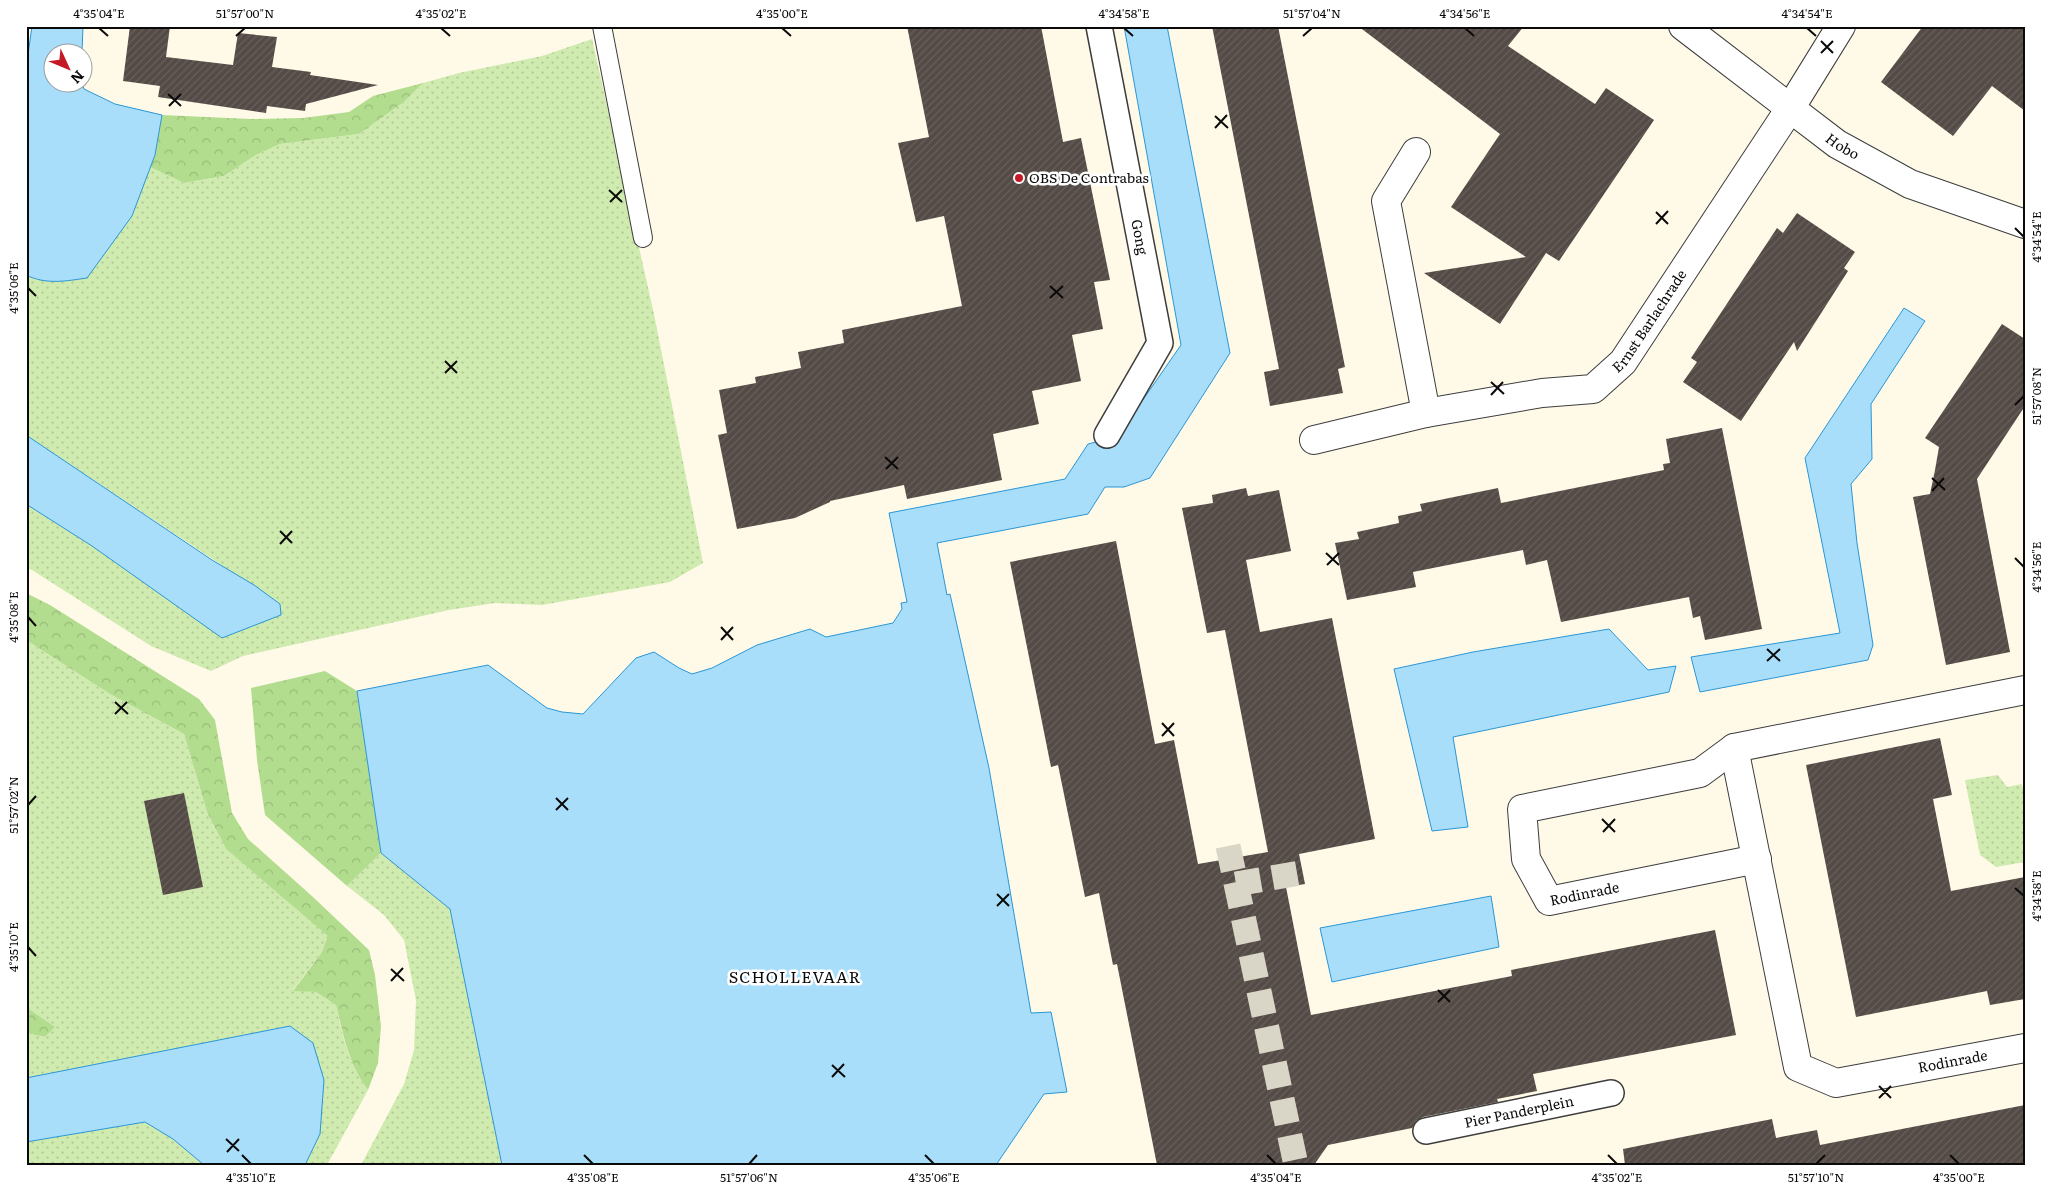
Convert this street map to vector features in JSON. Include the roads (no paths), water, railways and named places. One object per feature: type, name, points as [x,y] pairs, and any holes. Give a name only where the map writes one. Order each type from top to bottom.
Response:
[{"type":"street","name":"Gong","points":[[1099,26],[1160,343],[1107,435]]},
{"type":"street","name":"Hobo","points":[[1684,26],[1837,144],[1910,184],[2025,224]]},
{"type":"street","name":"Ernst Barlachrade","points":[[1314,440],[1426,414],[1542,393],[1594,388],[1623,362],[1791,107],[1841,26]]},
{"type":"street","points":[[1416,152],[1386,201],[1426,414]]},
{"type":"street","name":"Rodinrade","points":[[1757,859],[1549,901],[1526,858],[1522,810],[1700,773],[1734,748],[2025,690]]},
{"type":"street","name":"Rodinrade","points":[[1734,748],[1798,1067],[1836,1083],[2025,1048]]},
{"type":"street","name":"Pier Panderplein","points":[[1426,1130],[1611,1093]]},
{"type":"lane","points":[[602,26],[642,238]]},
{"type":"water","points":[[32,26],[83,26],[82,42],[42,42],[42,92],[90,92],[115,104],[162,115],[155,155],[132,216],[87,278],[49,281],[26,275],[26,69]]},
{"type":"water","points":[[1124,26],[1167,26],[1230,353],[1150,478],[1124,487],[1105,487],[1088,514],[937,543],[947,595],[950,594],[989,768],[1031,1013],[1051,1012],[1067,1092],[1044,1094],[996,1165],[502,1165],[450,909],[381,853],[357,691],[488,665],[547,708],[583,714],[636,658],[654,652],[692,674],[712,668],[757,645],[810,629],[826,637],[893,623],[902,609],[901,603],[907,602],[889,513],[1065,479],[1088,444],[1117,437],[1181,345]]},
{"type":"water","points":[[1904,308],[1925,321],[1871,404],[1872,459],[1851,484],[1857,543],[1873,645],[1868,660],[1700,692],[1691,657],[1840,633],[1805,458]]},
{"type":"water","points":[[26,435],[212,560],[254,585],[280,604],[281,615],[222,638],[92,546],[26,504]]},
{"type":"water","points":[[1609,629],[1648,670],[1676,666],[1669,692],[1453,737],[1468,827],[1432,831],[1394,669],[1473,652]]},
{"type":"water","points":[[1491,896],[1499,947],[1332,982],[1320,928]]},
{"type":"water","points":[[290,1026],[313,1043],[324,1080],[320,1134],[305,1165],[204,1165],[173,1139],[145,1122],[26,1142],[26,1078]]},
{"type":"tunnel","points":[[1228,846],[1296,1165]]},
{"type":"tunnel","points":[[1236,884],[1306,872]]},
{"type":"place","name":"OBS De Contrabas","points":[[1019,178]]},
{"type":"district","name":"SCHOLLEVAAR","points":[[795,977]]}]
